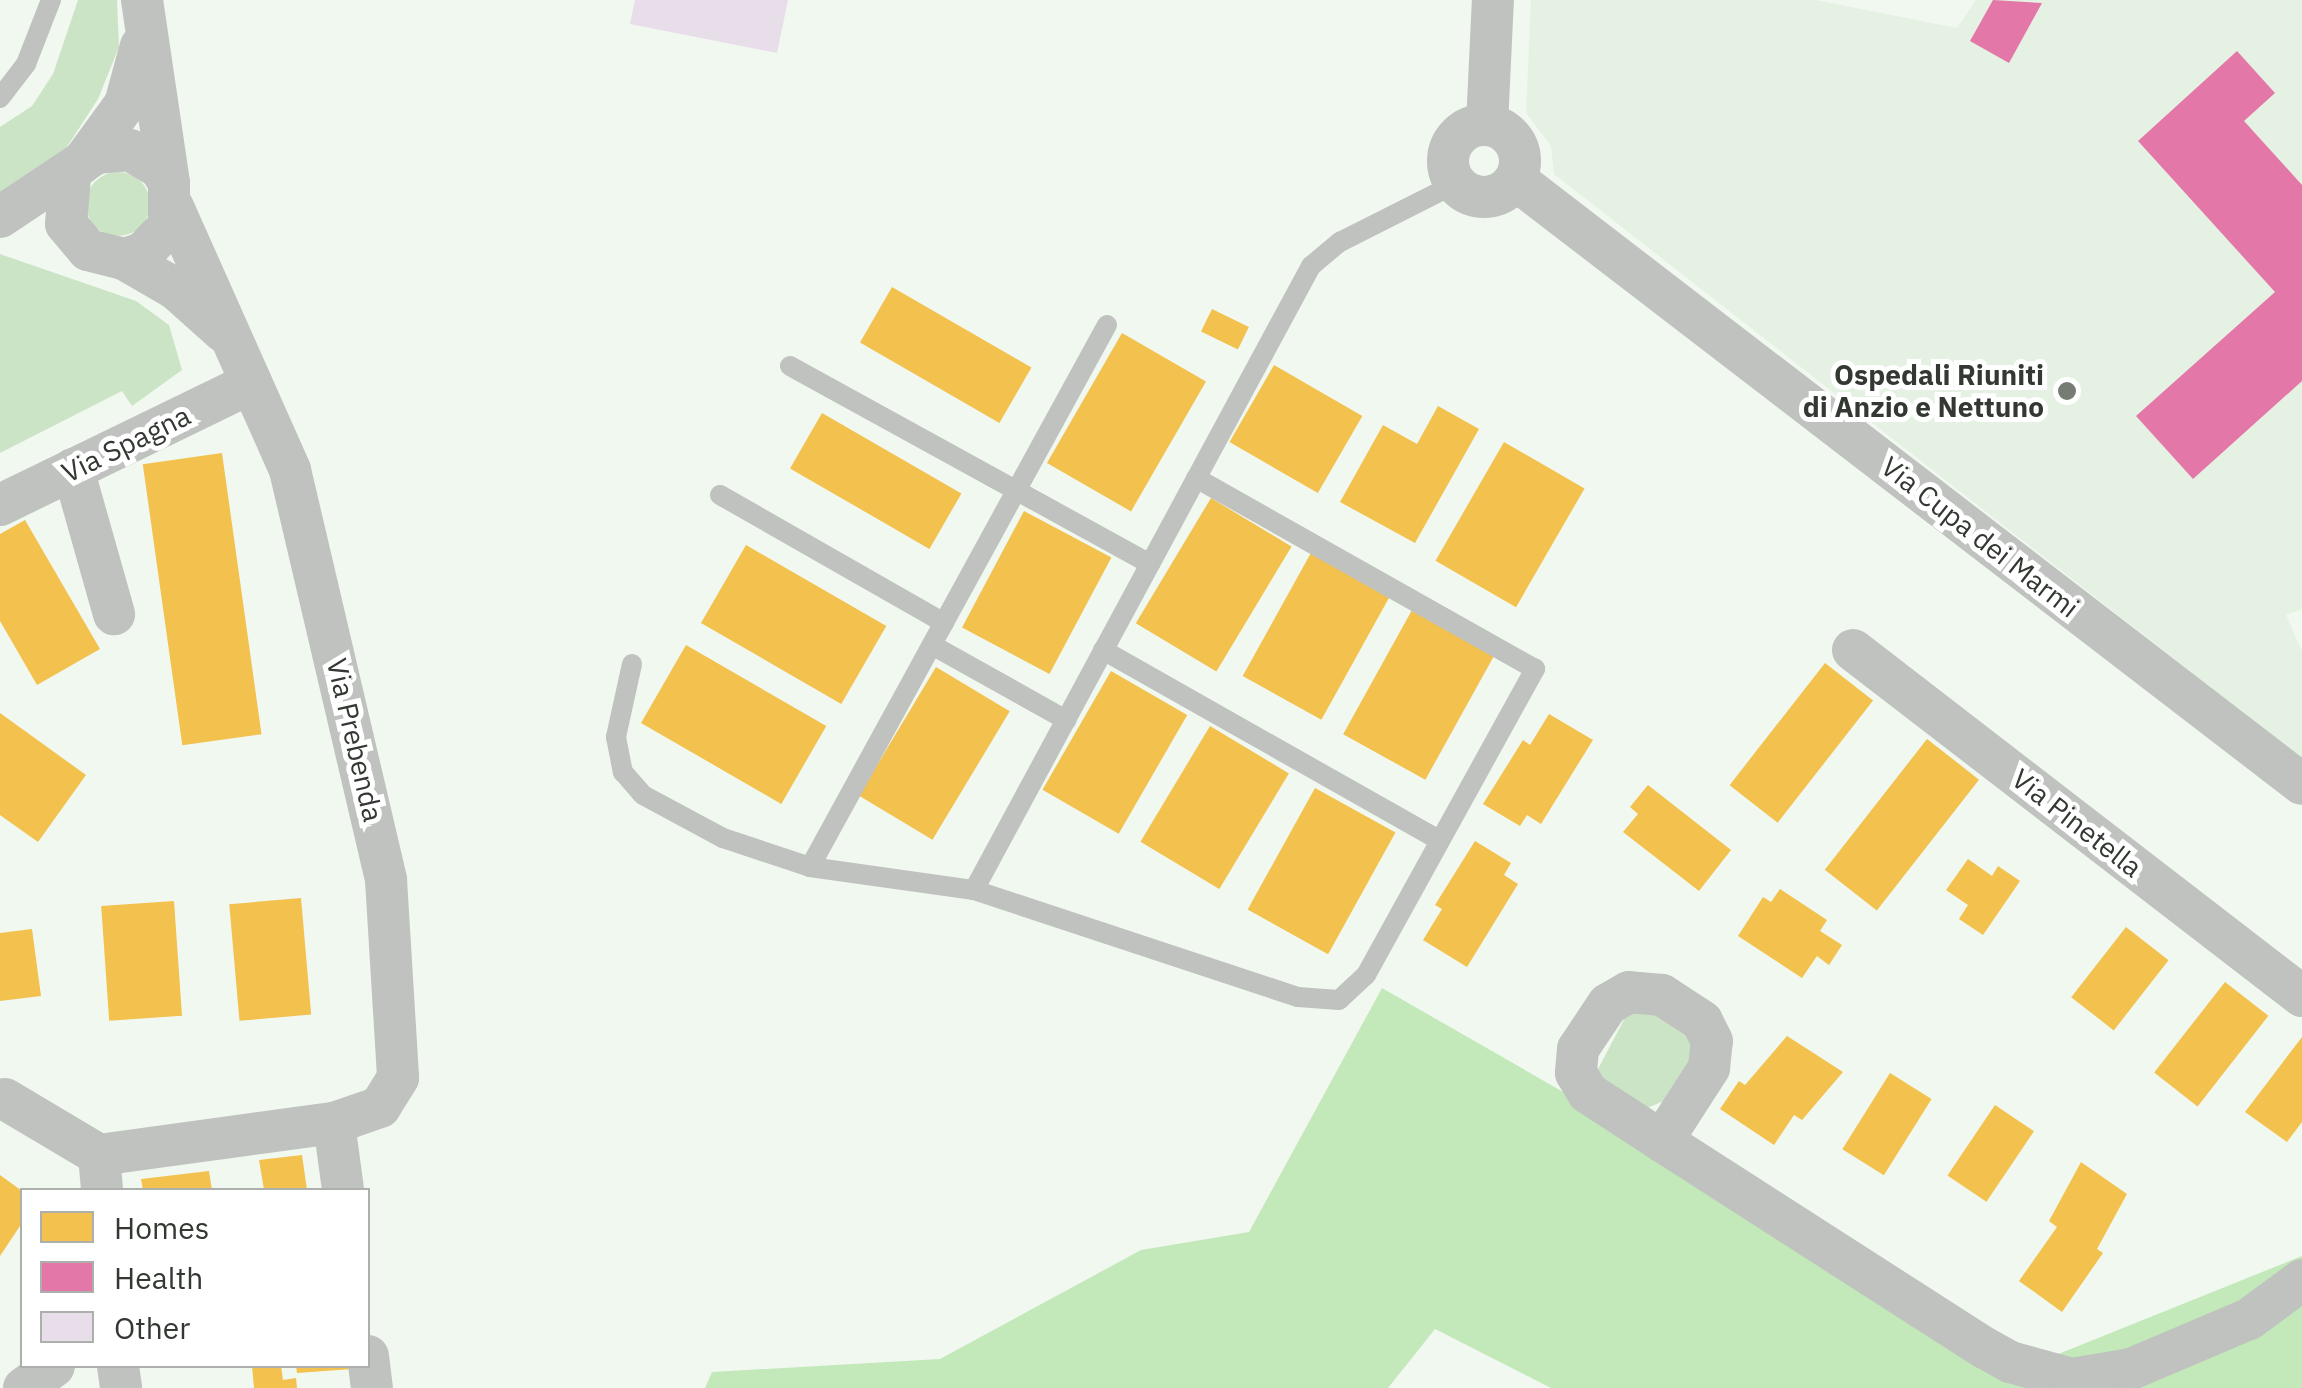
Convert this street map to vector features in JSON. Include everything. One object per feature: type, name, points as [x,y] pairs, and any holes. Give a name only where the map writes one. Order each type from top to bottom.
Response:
[{"type":"street","points":[[1488,125],[1494,0]]},
{"type":"street","points":[[74,238],[63,208],[76,170],[125,104],[143,18]]},
{"type":"street","points":[[0,232],[74,238],[106,258],[124,258],[158,242],[171,195],[143,18]]},
{"type":"street","points":[[1488,125],[1517,145],[1516,180],[1486,198],[1455,184],[1450,149],[1464,131],[1488,125]]},
{"type":"street","points":[[0,217],[76,170],[96,153],[130,150],[146,157],[171,195]]},
{"type":"street","name":"Via Cupa dei Marmi","points":[[1516,180],[2302,784]]},
{"type":"street","name":"Via Prebenda","points":[[6,1099],[101,1173],[334,1123],[380,1106],[398,1078],[390,903],[306,522],[252,383],[227,335],[171,195]]},
{"type":"street","name":"Via Prebenda","points":[[124,258],[176,288],[227,335]]},
{"type":"street","name":"Via Spagna","points":[[0,505],[252,383]]},
{"type":"street","points":[[73,469],[114,614]]},
{"type":"street","name":"Via Pinetella","points":[[1852,650],[2302,996]]},
{"type":"street","points":[[334,1123],[343,1188]]},
{"type":"street","points":[[1662,1141],[1985,1348],[2047,1374],[2093,1378],[2190,1347],[2261,1312],[2302,1280]]},
{"type":"street","points":[[24,1388],[51,1368]]},
{"type":"lane","points":[[0,98],[26,64],[51,0]]},
{"type":"lane","points":[[974,890],[1311,266],[1340,242],[1455,184]]},
{"type":"lane","points":[[810,868],[1107,325]]},
{"type":"lane","points":[[790,366],[1150,564]]},
{"type":"lane","points":[[632,664],[616,747],[628,781],[712,833],[810,868],[974,890],[1326,1002],[1360,984],[1535,669],[1196,478]]},
{"type":"lane","points":[[720,495],[944,623]]},
{"type":"lane","points":[[932,645],[1066,720]]},
{"type":"lane","points":[[1103,650],[1440,840]]},
{"type":"shaded area","name":"Ospedali Riuniti di Anzio e Nettuno","points":[[1531,0],[1816,0],[1957,28],[1976,0],[2302,0],[2302,609],[2286,615],[2302,651],[2302,759],[1554,174],[1551,146],[1526,113]]},
{"type":"green space","points":[[78,0],[117,0],[119,47],[98,99],[65,150],[0,194],[0,127],[32,106],[53,74]]},
{"type":"green space","points":[[118,172],[141,181],[150,204],[141,227],[118,236],[95,227],[86,204],[95,181]]},
{"type":"green space","points":[[0,254],[136,301],[169,325],[182,370],[132,406],[122,391],[0,453]]},
{"type":"green space","points":[[1382,988],[2036,1363],[2302,1256],[2302,1388],[1551,1388],[1435,1329],[1388,1388],[705,1388],[712,1372],[940,1359],[1141,1250],[1249,1232]]},
{"type":"green space","points":[[1639,1006],[1692,1033],[1695,1051],[1664,1101],[1647,1108],[1604,1082],[1598,1069],[1627,1014]]},
{"type":"building: Homes","points":[[892,287],[1031,367],[999,423],[860,342]]},
{"type":"building: Homes","points":[[1212,309],[1249,327],[1238,349],[1201,331]]},
{"type":"building: Homes","points":[[1122,333],[1206,382],[1131,511],[1047,463]]},
{"type":"building: Homes","points":[[1274,365],[1362,416],[1318,493],[1230,442]]},
{"type":"building: Homes","points":[[1438,406],[1479,429],[1415,543],[1340,502],[1383,425],[1417,444]]},
{"type":"building: Homes","points":[[822,413],[961,494],[929,549],[790,468]]},
{"type":"building: Homes","points":[[1504,442],[1585,489],[1516,607],[1436,561]]},
{"type":"building: Homes","points":[[222,453],[262,734],[182,745],[143,464]]},
{"type":"building: Homes","points":[[1211,498],[1292,546],[1216,672],[1136,623]]},
{"type":"building: Homes","points":[[1024,511],[1111,557],[1049,674],[962,628]]},
{"type":"building: Homes","points":[[25,520],[100,649],[37,685],[0,621],[0,534]]},
{"type":"building: Homes","points":[[746,545],[886,626],[841,704],[701,623]]},
{"type":"building: Homes","points":[[1312,551],[1391,595],[1321,720],[1243,676]]},
{"type":"building: Homes","points":[[1412,610],[1494,656],[1425,780],[1343,734]]},
{"type":"building: Homes","points":[[686,645],[826,726],[781,804],[641,723]]},
{"type":"building: Homes","points":[[1825,663],[1873,701],[1778,823],[1730,785]]},
{"type":"building: Homes","points":[[936,667],[1010,711],[932,840],[859,796]]},
{"type":"building: Homes","points":[[1111,671],[1187,715],[1119,834],[1042,790]]},
{"type":"building: Homes","points":[[0,713],[86,775],[38,842],[0,815]]},
{"type":"building: Homes","points":[[1549,714],[1593,740],[1541,824],[1527,815],[1520,826],[1483,804],[1523,740],[1530,745]]},
{"type":"building: Homes","points":[[1210,726],[1289,773],[1219,889],[1140,842]]},
{"type":"building: Homes","points":[[1927,739],[1979,780],[1877,910],[1825,870]]},
{"type":"building: Homes","points":[[1648,785],[1731,850],[1699,891],[1623,832],[1638,814],[1630,807]]},
{"type":"building: Homes","points":[[1315,788],[1395,833],[1328,954],[1248,910]]},
{"type":"building: Homes","points":[[1475,841],[1511,863],[1504,875],[1518,884],[1467,967],[1423,940],[1442,909],[1435,905]]},
{"type":"building: Homes","points":[[1968,859],[1992,876],[1998,866],[2020,881],[1983,935],[1959,919],[1968,905],[1946,890]]},
{"type":"building: Homes","points":[[1780,889],[1827,920],[1820,931],[1842,945],[1829,965],[1817,956],[1802,978],[1738,936],[1763,897],[1771,902]]},
{"type":"building: Homes","points":[[301,898],[311,1015],[239,1021],[229,904]]},
{"type":"building: Homes","points":[[174,901],[182,1016],[109,1021],[101,906]]},
{"type":"building: Homes","points":[[2126,927],[2169,960],[2114,1030],[2071,997]]},
{"type":"building: Homes","points":[[32,929],[41,996],[0,1001],[0,933]]},
{"type":"building: Homes","points":[[2225,982],[2268,1016],[2198,1106],[2154,1073]]},
{"type":"building: Homes","points":[[1787,1036],[1843,1072],[1802,1120],[1794,1115],[1774,1145],[1720,1109],[1739,1081],[1745,1085]]},
{"type":"building: Homes","points":[[2302,1037],[2302,1122],[2287,1142],[2245,1112]]},
{"type":"building: Homes","points":[[1890,1073],[1932,1099],[1884,1175],[1842,1149]]},
{"type":"building: Homes","points":[[1995,1105],[2034,1131],[1986,1202],[1947,1175]]},
{"type":"building: Homes","points":[[302,1155],[307,1188],[264,1188],[259,1160]]},
{"type":"building: Homes","points":[[2081,1162],[2127,1194],[2097,1249],[2103,1253],[2062,1312],[2019,1281],[2057,1227],[2049,1221]]},
{"type":"building: Homes","points":[[209,1171],[212,1188],[143,1188],[141,1179]]},
{"type":"building: Homes","points":[[0,1175],[20,1190],[20,1226],[0,1256]]},
{"type":"building: Homes","points":[[252,1368],[281,1368],[283,1380],[296,1378],[297,1388],[254,1388]]},
{"type":"building: Homes","points":[[296,1368],[352,1369],[297,1373]]},
{"type":"building: Health","points":[[1993,0],[2042,3],[2009,63],[1970,41]]},
{"type":"building: Health","points":[[2237,51],[2275,93],[2244,121],[2302,185],[2302,381],[2193,479],[2136,416],[2275,292],[2138,141]]},
{"type":"building: Other","points":[[635,0],[788,0],[777,53],[630,24]]},
{"type":"place","name":"Ospedali Riuniti di Anzio e Nettuno","points":[[2067,391]]}]
